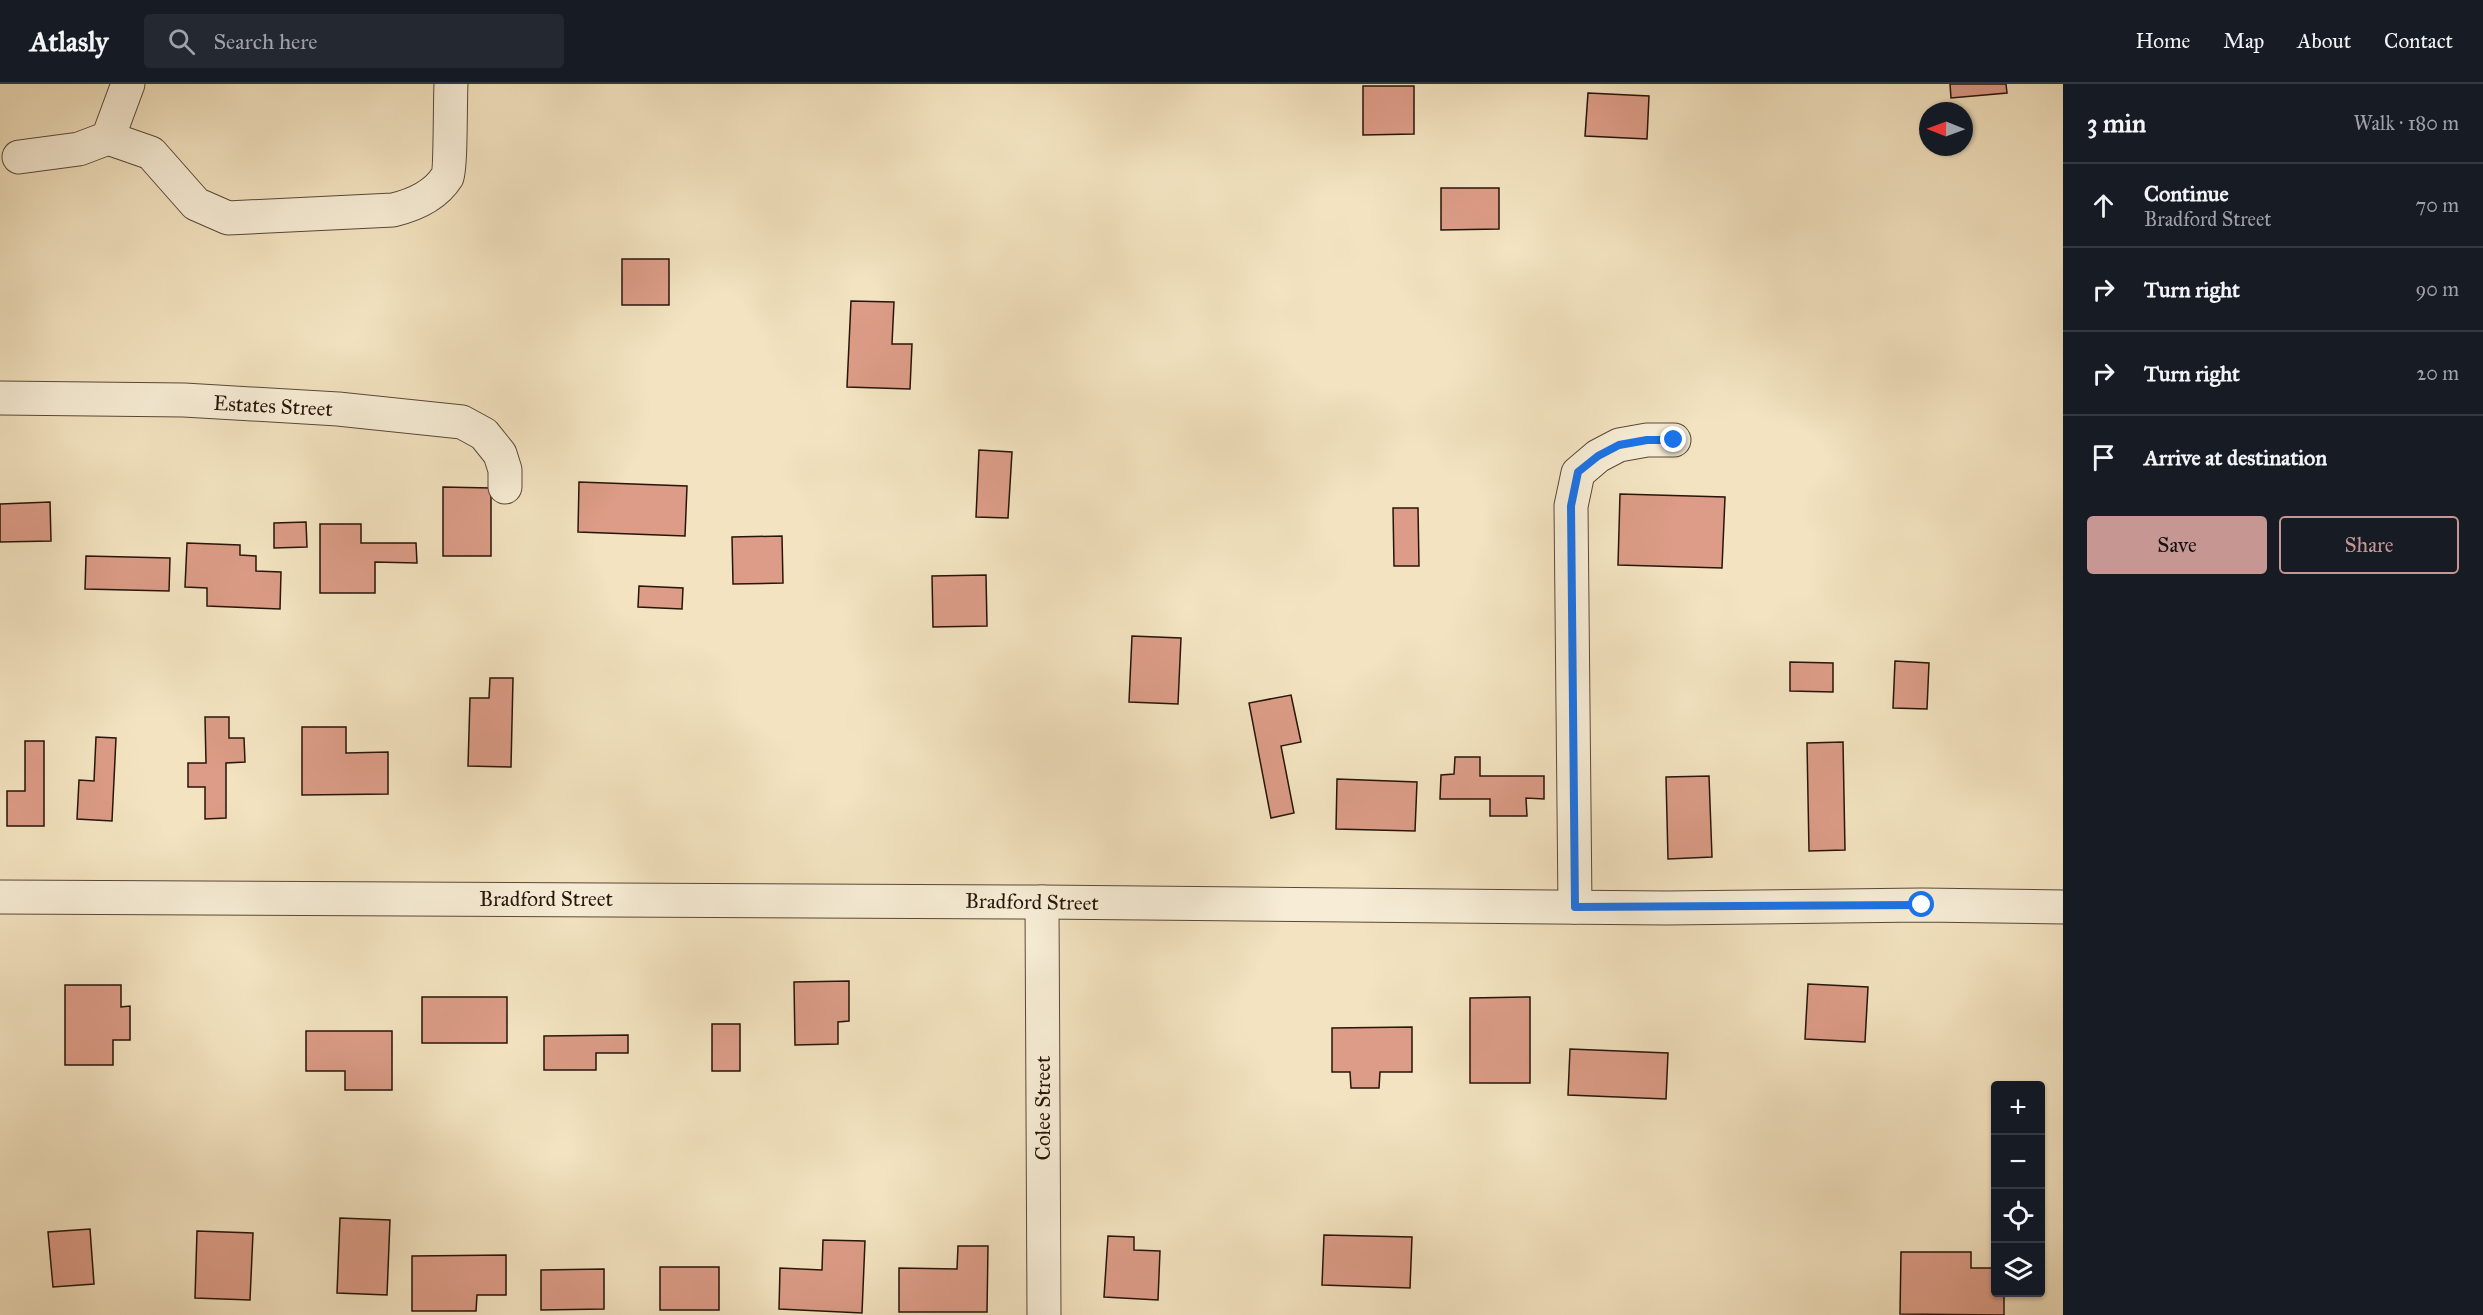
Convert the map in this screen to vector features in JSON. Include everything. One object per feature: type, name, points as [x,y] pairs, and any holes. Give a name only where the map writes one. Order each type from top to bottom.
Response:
[{"type":"street","points":[[108,138],[129,84]]},
{"type":"street","points":[[19,156],[79,148],[108,138],[151,153],[196,204],[228,218],[393,210],[412,205],[434,193],[448,175],[451,84]]},
{"type":"street","name":"Estates Street","points":[[0,398],[184,400],[338,409],[462,422],[484,434],[500,454],[505,470],[505,486]]},
{"type":"street","points":[[1575,907],[1571,506],[1578,472],[1598,456],[1619,445],[1647,440],[1674,440]]},
{"type":"street","name":"Bradford Street","points":[[0,897],[1575,907],[1922,905],[2063,907]]},
{"type":"street","name":"Colee Street","points":[[1042,902],[1044,1315]]},
{"type":"building","points":[[1950,84],[2006,84],[2007,93],[1951,98]]},
{"type":"building","points":[[1363,86],[1414,86],[1414,134],[1363,135]]},
{"type":"building","points":[[1588,93],[1649,96],[1647,139],[1585,136]]},
{"type":"building","points":[[1441,188],[1499,188],[1499,229],[1441,230]]},
{"type":"building","points":[[622,259],[669,259],[669,305],[622,305]]},
{"type":"building","points":[[851,301],[894,302],[892,344],[912,344],[910,389],[847,387]]},
{"type":"building","points":[[979,450],[1012,452],[1008,518],[976,517]]},
{"type":"building","points":[[579,482],[687,486],[685,536],[578,532]]},
{"type":"building","points":[[443,487],[491,488],[491,556],[443,556]]},
{"type":"building","points":[[1620,494],[1725,497],[1722,568],[1618,565]]},
{"type":"building","points":[[50,502],[51,541],[0,542],[0,504]]},
{"type":"building","points":[[1393,508],[1418,508],[1419,566],[1394,566]]},
{"type":"building","points":[[306,522],[307,547],[274,548],[274,523]]},
{"type":"building","points":[[320,524],[361,524],[361,543],[416,543],[417,563],[375,562],[375,593],[320,593]]},
{"type":"building","points":[[782,536],[783,583],[733,584],[732,537]]},
{"type":"building","points":[[187,543],[240,545],[240,555],[256,556],[256,571],[281,572],[280,609],[207,606],[207,588],[185,587]]},
{"type":"building","points":[[86,556],[170,558],[169,591],[85,589]]},
{"type":"building","points":[[986,575],[987,626],[933,627],[932,576]]},
{"type":"building","points":[[639,586],[683,588],[682,609],[638,607]]},
{"type":"building","points":[[1132,636],[1181,638],[1178,704],[1129,702]]},
{"type":"building","points":[[1895,661],[1929,663],[1927,709],[1893,708]]},
{"type":"building","points":[[1790,662],[1833,663],[1833,692],[1790,691]]},
{"type":"building","points":[[490,678],[513,678],[511,767],[468,766],[470,698],[489,698]]},
{"type":"building","points":[[1291,695],[1301,742],[1281,746],[1294,813],[1271,818],[1249,703]]},
{"type":"building","points":[[205,717],[229,717],[229,738],[244,738],[245,762],[226,763],[226,818],[205,819],[205,787],[188,787],[188,763],[206,763]]},
{"type":"building","points":[[302,727],[346,727],[346,753],[388,752],[388,794],[302,795]]},
{"type":"building","points":[[96,737],[116,738],[112,821],[77,819],[79,780],[94,781]]},
{"type":"building","points":[[25,741],[44,741],[44,826],[7,826],[7,791],[25,791]]},
{"type":"building","points":[[1843,742],[1845,850],[1809,851],[1807,743]]},
{"type":"building","points":[[1455,757],[1480,757],[1480,776],[1544,776],[1544,799],[1526,798],[1527,816],[1490,816],[1490,799],[1440,799],[1441,775],[1454,774]]},
{"type":"building","points":[[1709,776],[1712,857],[1668,859],[1666,777]]},
{"type":"building","points":[[1337,779],[1417,782],[1415,831],[1336,829]]},
{"type":"building","points":[[849,981],[849,1021],[838,1022],[838,1044],[795,1045],[794,982]]},
{"type":"building","points":[[1808,984],[1868,987],[1865,1042],[1805,1039]]},
{"type":"building","points":[[65,985],[121,985],[121,1007],[130,1006],[130,1040],[113,1040],[113,1065],[65,1065]]},
{"type":"building","points":[[422,997],[507,997],[507,1043],[422,1043]]},
{"type":"building","points":[[1530,997],[1530,1083],[1470,1083],[1470,998]]},
{"type":"building","points":[[712,1024],[740,1024],[740,1071],[712,1071]]},
{"type":"building","points":[[1412,1027],[1412,1072],[1380,1072],[1379,1088],[1351,1088],[1350,1072],[1332,1072],[1332,1028]]},
{"type":"building","points":[[306,1031],[392,1031],[392,1090],[345,1090],[345,1071],[306,1071]]},
{"type":"building","points":[[628,1035],[628,1053],[596,1053],[596,1070],[544,1070],[544,1036]]},
{"type":"building","points":[[1570,1049],[1668,1053],[1666,1099],[1568,1095]]},
{"type":"building","points":[[340,1218],[390,1220],[387,1295],[337,1293]]},
{"type":"building","points":[[90,1229],[94,1284],[53,1287],[48,1232]]},
{"type":"building","points":[[197,1231],[253,1233],[250,1300],[195,1298]]},
{"type":"building","points":[[1324,1235],[1412,1237],[1410,1288],[1322,1285]]},
{"type":"building","points":[[1108,1236],[1134,1237],[1134,1250],[1160,1251],[1158,1300],[1104,1297]]},
{"type":"building","points":[[823,1240],[865,1241],[862,1313],[779,1309],[780,1268],[822,1270]]},
{"type":"building","points":[[958,1246],[988,1246],[987,1312],[899,1312],[899,1268],[957,1269]]},
{"type":"building","points":[[1901,1252],[1971,1252],[1971,1268],[1991,1268],[1991,1297],[2004,1297],[2004,1315],[1900,1314]]},
{"type":"building","points":[[506,1255],[506,1295],[477,1295],[476,1311],[412,1311],[412,1256]]},
{"type":"building","points":[[660,1267],[719,1267],[719,1310],[660,1310]]},
{"type":"building","points":[[604,1269],[604,1309],[541,1310],[541,1270]]},
{"type":"route","points":[[1674,440],[1647,440],[1619,445],[1598,456],[1578,472],[1571,506],[1575,907],[1922,905]]}]
